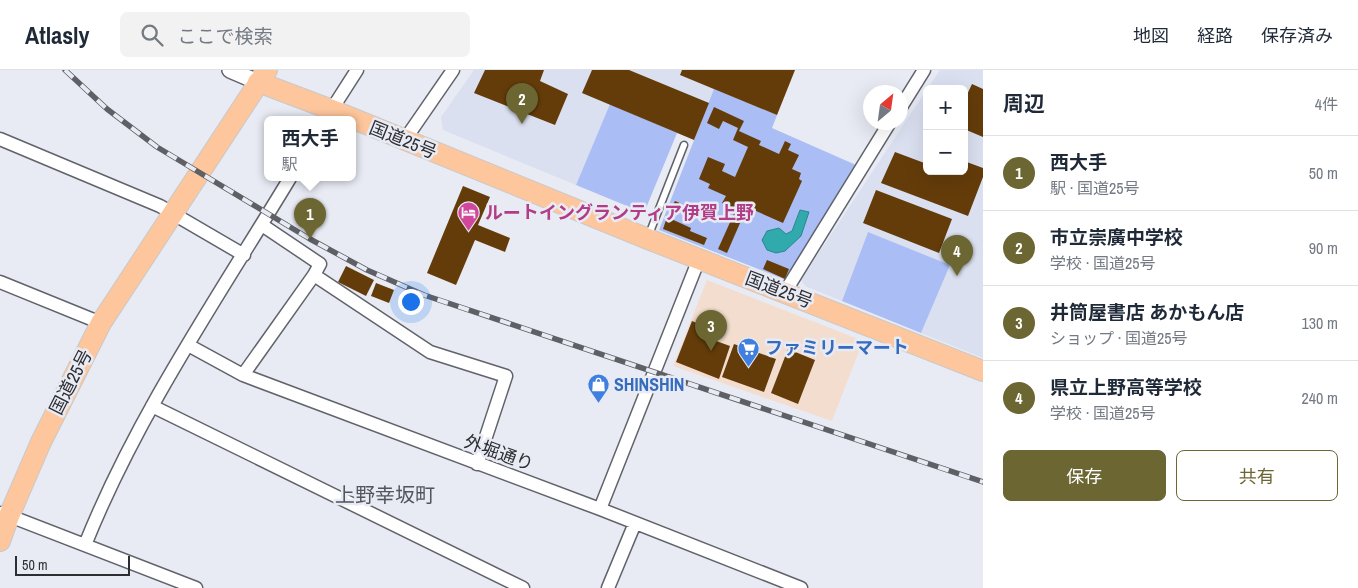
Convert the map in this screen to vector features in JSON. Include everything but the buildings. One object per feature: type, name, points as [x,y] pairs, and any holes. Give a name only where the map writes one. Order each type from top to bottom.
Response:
[{"type":"highway","name":"国道25号","points":[[0,541],[4,514],[101,323],[200,174],[261,74],[328,115]]},
{"type":"highway","name":"国道25号","points":[[356,125],[404,141],[983,371]]},
{"type":"street","points":[[230,70],[261,74]]},
{"type":"street","points":[[328,115],[357,70]]},
{"type":"street","points":[[404,141],[453,70]]},
{"type":"street","points":[[908,94],[924,70]]},
{"type":"street","points":[[784,292],[885,130]]},
{"type":"street","points":[[0,139],[160,206],[244,255]]},
{"type":"street","points":[[84,545],[97,513],[152,406],[288,181]]},
{"type":"street","points":[[243,375],[320,264],[262,225]]},
{"type":"street","points":[[600,509],[699,259]]},
{"type":"street","points":[[314,275],[430,352],[506,376],[477,464]]},
{"type":"street","points":[[0,282],[101,323]]},
{"type":"street","name":"外堀通り","points":[[188,345],[243,375],[600,509],[801,588]]},
{"type":"street","points":[[152,406],[523,588]]},
{"type":"street","points":[[4,514],[196,588]]},
{"type":"street","points":[[608,588],[635,523]]},
{"type":"lane","points":[[648,239],[684,145]]},
{"type":"shaded area","points":[[474,70],[795,70],[777,115],[694,140],[610,104],[576,185],[443,130],[441,117]]},
{"type":"shaded area","points":[[940,70],[983,70],[983,358],[921,333],[950,265],[868,232],[842,301],[805,286],[801,280],[900,130],[908,130],[908,118],[923,95],[923,175],[968,175],[968,85],[930,85]]},
{"type":"shaded area","points":[[714,89],[777,115],[772,128],[856,165],[786,280],[659,230]]},
{"type":"shaded area","points":[[610,104],[677,133],[644,213],[576,185]]},
{"type":"shaded area","points":[[800,210],[809,212],[801,236],[785,251],[776,253],[767,250],[762,240],[767,231],[779,228],[786,234],[792,231]]},
{"type":"shaded area","points":[[868,232],[950,265],[921,333],[842,301]]},
{"type":"shaded area","points":[[707,280],[863,341],[832,421],[673,366]]},
{"type":"railway","points":[[65,70],[107,109],[157,147],[310,239],[367,270],[424,295],[983,482]]},
{"type":"place","name":"市立崇廣中学校","points":[[522,124]]},
{"type":"place","name":"ルートイングランティア伊賀上野","points":[[469,232]]},
{"type":"place","name":"西大手","points":[[310,239]]},
{"type":"place","name":"県立上野高等学校","points":[[957,276]]},
{"type":"place","name":"井筒屋書店 あかもん店","points":[[711,351]]},
{"type":"place","name":"ファミリーマート","points":[[749,367]]},
{"type":"place","name":"SHINSHIN","points":[[598,404]]},
{"type":"district","name":"上野幸坂町","points":[[385,495]]}]
